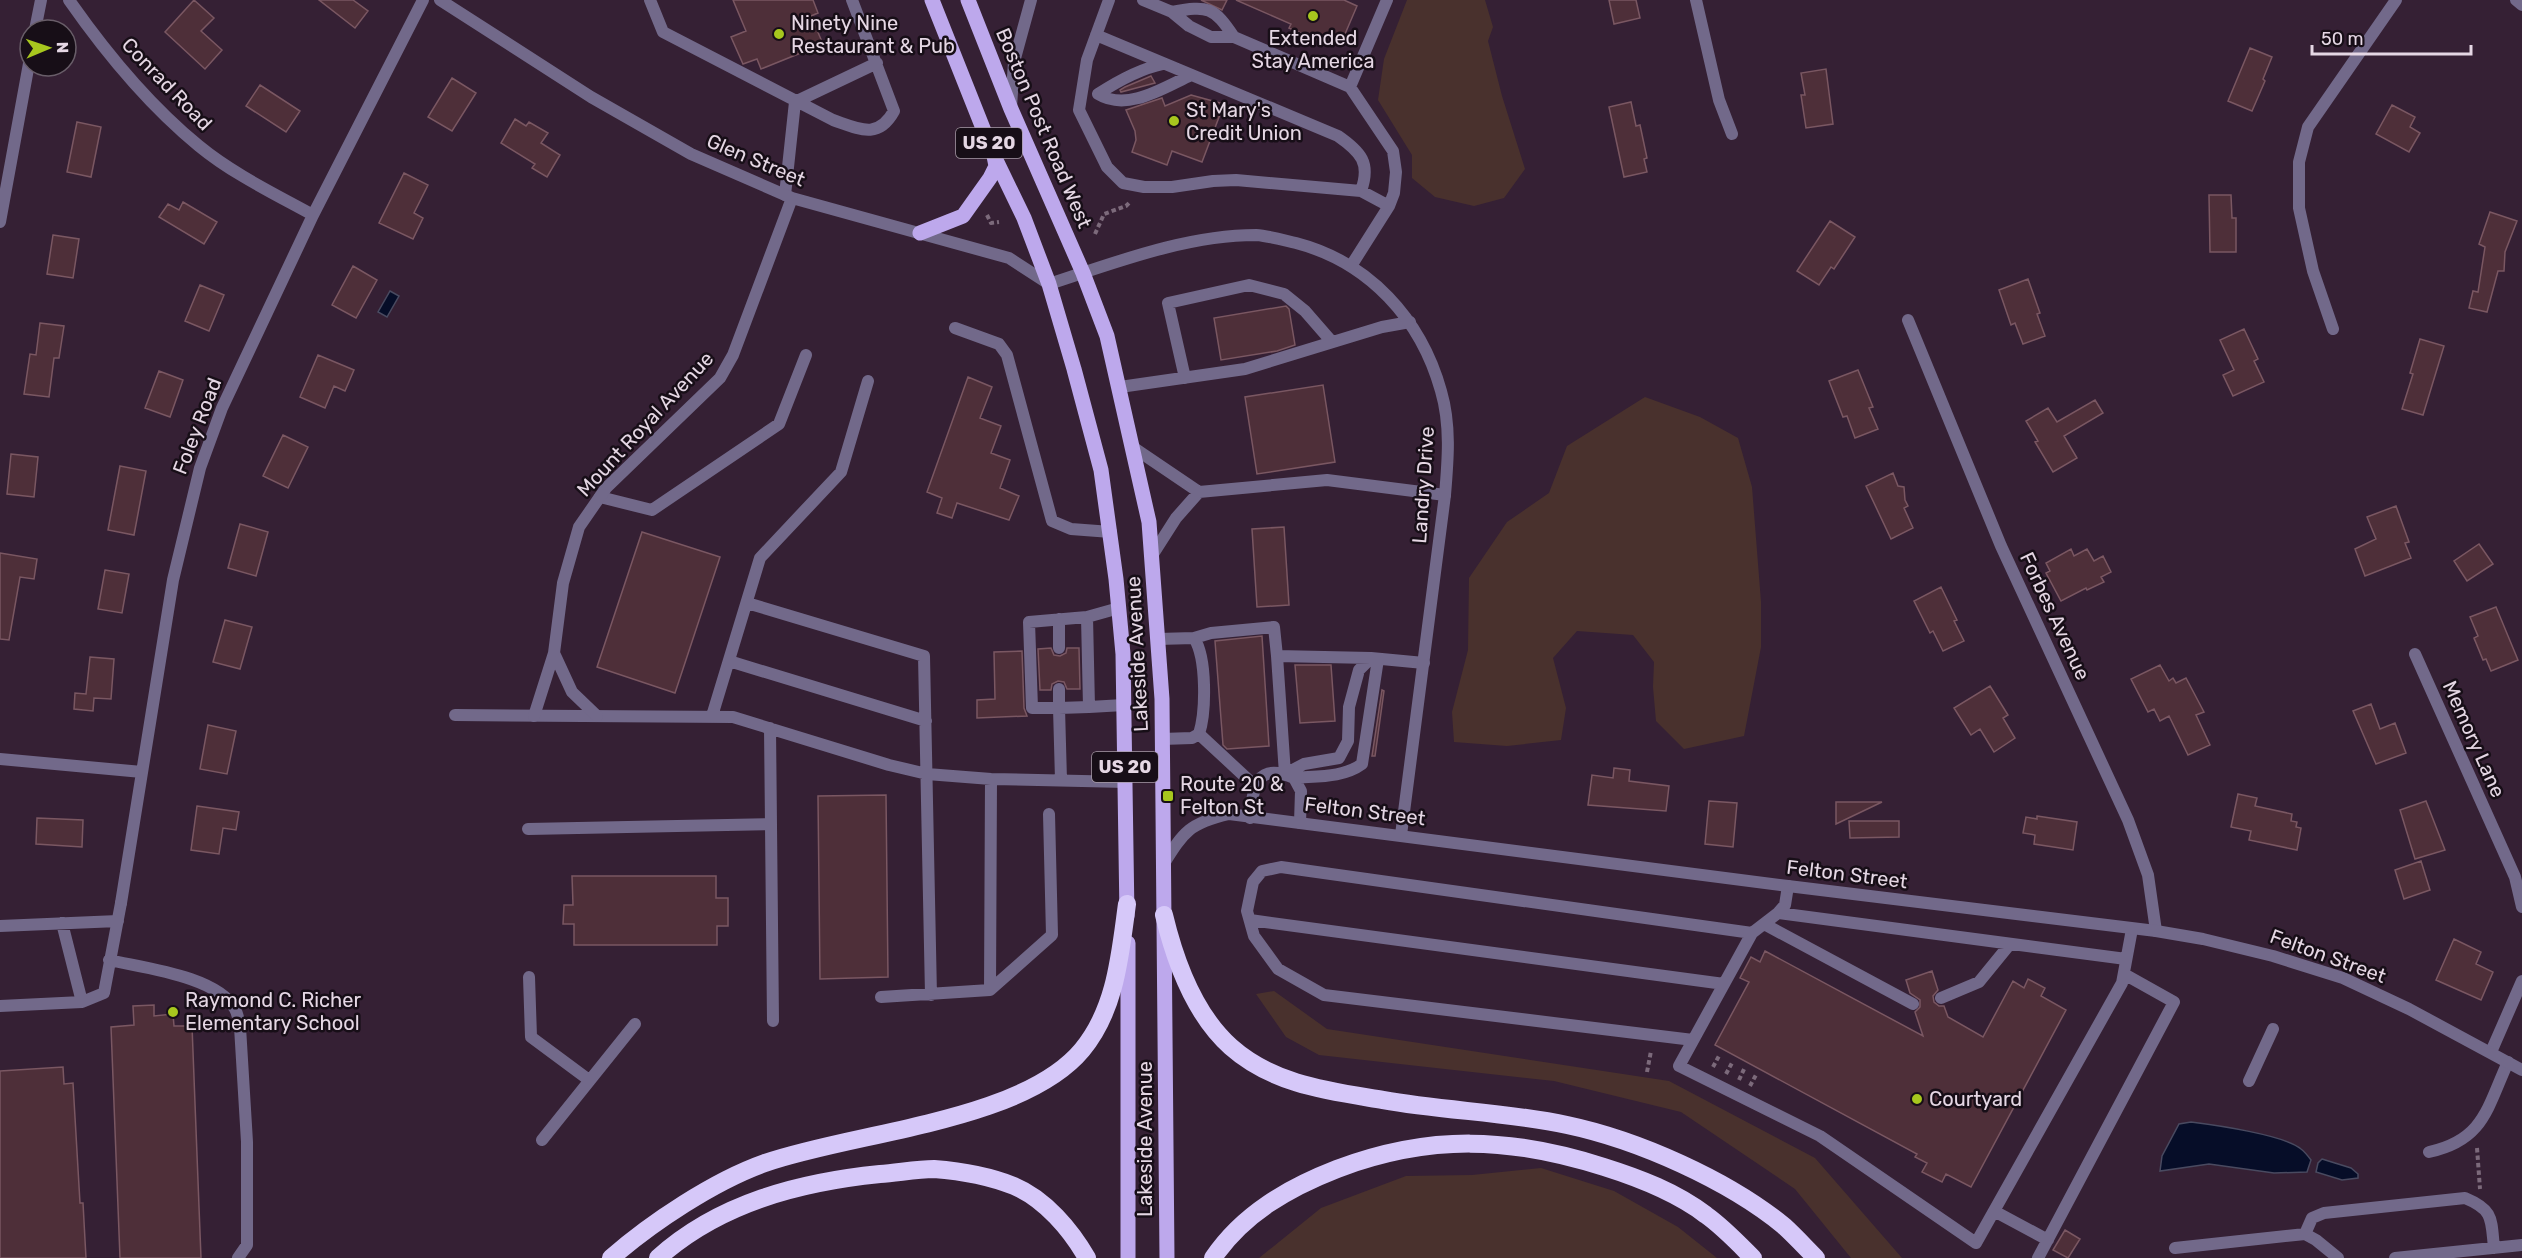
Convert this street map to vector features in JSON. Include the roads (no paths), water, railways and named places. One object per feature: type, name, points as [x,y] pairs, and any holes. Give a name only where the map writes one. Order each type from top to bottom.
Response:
[{"type":"highway","points":[[610,1258],[665,1218],[746,1170],[813,1148],[916,1126],[980,1108],[1030,1089],[1056,1074],[1086,1045],[1106,1008],[1119,963],[1127,904]]},
{"type":"highway","points":[[1164,915],[1181,971],[1212,1025],[1230,1046],[1261,1068],[1324,1092],[1566,1125],[1626,1141],[1690,1170],[1755,1205],[1786,1228],[1816,1258]]},
{"type":"highway","points":[[1213,1258],[1243,1223],[1301,1184],[1377,1156],[1438,1145],[1472,1142],[1527,1147],[1580,1159],[1636,1177],[1685,1201],[1707,1215],[1753,1258]]},
{"type":"highway","points":[[658,1258],[714,1219],[776,1194],[836,1179],[933,1169],[974,1175],[1015,1187],[1046,1207],[1075,1237],[1088,1258]]},
{"type":"main road","name":"US 20","points":[[932,0],[994,156],[1024,218],[1049,284]]},
{"type":"main road","name":"Boston Post Road West","points":[[968,0],[1011,109],[1083,273]]},
{"type":"main road","points":[[920,233],[963,216],[990,178],[996,166],[994,156]]},
{"type":"main road","name":"Lakeside Avenue","points":[[1083,273],[1107,336],[1120,387],[1145,500],[1153,554],[1162,699],[1167,1258]]},
{"type":"main road","name":"Lakeside Avenue","points":[[1049,284],[1095,445],[1111,532],[1119,608],[1126,782],[1128,1258]]},
{"type":"street","points":[[37,18],[41,0]]},
{"type":"street","name":"Conrad Road","points":[[69,0],[118,64],[169,120],[201,148],[313,215]]},
{"type":"street","name":"Foley Road","points":[[82,1002],[104,993],[118,921],[173,580],[197,475],[226,399],[313,215],[423,0]]},
{"type":"street","name":"Glen Street","points":[[440,0],[640,127],[691,154],[788,196],[1009,258],[1049,284]]},
{"type":"street","points":[[653,1],[663,32],[795,102],[858,129],[873,130],[887,124],[894,111],[852,0]]},
{"type":"street","points":[[1011,109],[1014,62],[1031,0]]},
{"type":"street","points":[[1109,0],[1087,60],[1079,110],[1107,167],[1123,183],[1172,187],[1236,180],[1361,191],[1389,206]]},
{"type":"street","points":[[1143,0],[1172,12],[1189,26],[1211,37],[1234,37],[1350,87],[1393,151],[1396,172],[1394,193],[1389,206],[1351,266]]},
{"type":"street","points":[[1350,87],[1386,0]]},
{"type":"street","points":[[1696,0],[1719,100],[1732,134]]},
{"type":"street","points":[[2333,329],[2313,271],[2299,208],[2299,162],[2308,127],[2396,0]]},
{"type":"street","points":[[2516,0],[2522,4]]},
{"type":"street","points":[[1172,12],[1198,7],[1220,16],[1234,37]]},
{"type":"street","points":[[1096,35],[1338,136],[1354,147],[1363,159],[1366,176],[1361,191]]},
{"type":"street","points":[[795,102],[877,63]]},
{"type":"street","points":[[1163,64],[1147,67],[1116,82],[1098,94],[1109,101],[1125,102],[1191,75]]},
{"type":"street","points":[[0,222],[26,78]]},
{"type":"street","name":"Mount Royal Avenue","points":[[534,716],[554,653],[563,583],[579,527],[606,488],[720,378],[733,355],[788,196],[795,102]]},
{"type":"street","name":"Landry Drive","points":[[1083,273],[1205,240],[1250,236],[1273,238],[1300,244],[1336,257],[1351,266],[1390,298],[1410,322],[1426,348],[1442,392],[1448,427],[1445,495],[1401,835]]},
{"type":"street","points":[[1049,284],[1083,273]]},
{"type":"street","points":[[1185,378],[1168,303],[1249,285],[1284,294],[1305,311],[1332,342]]},
{"type":"street","name":"Forbes Avenue","points":[[1908,320],[2001,546],[2128,820],[2148,875],[2157,931]]},
{"type":"street","points":[[1120,387],[1245,369],[1332,342],[1410,322]]},
{"type":"street","points":[[955,328],[999,344],[1007,355],[1052,521],[1071,529],[1111,532]]},
{"type":"street","points":[[600,497],[652,510],[779,424],[806,356]]},
{"type":"street","points":[[712,716],[760,558],[841,472],[868,381]]},
{"type":"street","points":[[1134,448],[1199,492],[1328,480],[1445,495]]},
{"type":"street","points":[[1153,554],[1176,518],[1199,492]]},
{"type":"street","points":[[747,603],[924,656],[931,995]]},
{"type":"street","points":[[1119,608],[1087,617],[1029,622],[1032,708],[1124,705]]},
{"type":"street","points":[[1087,617],[1089,707]]},
{"type":"street","points":[[1059,619],[1059,648]]},
{"type":"street","points":[[1158,639],[1194,638],[1211,633],[1274,627],[1289,776],[1300,791],[1300,823]]},
{"type":"street","points":[[1162,739],[1192,738],[1199,735],[1204,719],[1201,649],[1194,638]]},
{"type":"street","points":[[554,653],[572,692],[597,716]]},
{"type":"street","name":"Memory Lane","points":[[2415,654],[2515,877],[2522,907]]},
{"type":"street","points":[[1278,656],[1424,663]]},
{"type":"street","points":[[1250,818],[1254,785],[1262,776],[1271,772],[1289,776],[1337,774],[1353,771],[1362,764],[1375,659]]},
{"type":"street","points":[[1289,776],[1304,764],[1339,758],[1348,741],[1349,707],[1359,670],[1375,659]]},
{"type":"street","points":[[729,661],[926,721]]},
{"type":"street","points":[[1059,689],[1061,780]]},
{"type":"street","points":[[455,715],[733,717],[889,765],[927,774],[991,779],[1126,782]]},
{"type":"street","points":[[770,728],[773,1021]]},
{"type":"street","points":[[1199,735],[1254,785]]},
{"type":"street","points":[[0,759],[142,772]]},
{"type":"street","points":[[990,990],[991,779]]},
{"type":"street","points":[[881,996],[990,990],[1052,935],[1049,814]]},
{"type":"street","name":"Felton Street","points":[[1164,865],[1181,836],[1202,820],[1229,814],[2157,931],[2238,946],[2343,978],[2409,1009],[2522,1070]]},
{"type":"street","points":[[528,829],[771,824]]},
{"type":"street","points":[[1693,1040],[1324,995],[1278,969],[1254,936],[1247,911],[1253,882],[1262,871],[1281,867],[1752,933]]},
{"type":"street","points":[[1788,886],[1785,905],[1779,913],[1752,933],[1679,1066],[1820,1136],[1976,1243],[2122,983],[2132,929]]},
{"type":"street","points":[[1779,913],[2126,959]]},
{"type":"street","points":[[1250,920],[1724,984]]},
{"type":"street","points":[[0,926],[118,921]]},
{"type":"street","points":[[0,1006],[82,1002],[62,923]]},
{"type":"street","points":[[1764,924],[1913,1004]]},
{"type":"street","points":[[1941,999],[1979,982],[2010,944]]},
{"type":"street","points":[[109,960],[213,987],[235,1009],[240,1027],[247,1142],[247,1245],[238,1258]]},
{"type":"street","points":[[2038,1258],[2174,1002],[2124,974]]},
{"type":"street","points":[[529,977],[531,1037],[589,1080]]},
{"type":"street","points":[[2491,1052],[2522,981]]},
{"type":"street","points":[[542,1140],[635,1024]]},
{"type":"street","points":[[2249,1081],[2273,1029]]},
{"type":"street","points":[[2429,1152],[2451,1147],[2477,1128],[2508,1062]]},
{"type":"street","points":[[2305,1234],[2312,1218],[2324,1213],[2464,1198],[2481,1204],[2491,1216],[2494,1248]]},
{"type":"street","points":[[1994,1211],[2048,1240]]},
{"type":"street","points":[[2175,1248],[2305,1234],[2338,1258]]},
{"type":"street","points":[[2395,1258],[2522,1245]]},
{"type":"water","points":[[390,291],[399,296],[387,317],[378,312]]},
{"type":"water","points":[[2191,1122],[2249,1131],[2293,1144],[2311,1160],[2307,1172],[2274,1173],[2209,1164],[2160,1171],[2162,1156],[2179,1124]]},
{"type":"water","points":[[2322,1159],[2351,1168],[2358,1174],[2358,1178],[2342,1180],[2316,1172],[2318,1163]]},
{"type":"place","name":"Extended Stay America","points":[[1313,16]]},
{"type":"place","name":"Ninety Nine Restaurant & Pub","points":[[779,34]]},
{"type":"place","name":"St Mary's Credit Union","points":[[1174,121]]},
{"type":"place","name":"Route 20 & Felton St","points":[[1168,796]]},
{"type":"place","name":"Raymond C. Richer Elementary School","points":[[173,1012]]},
{"type":"place","name":"Courtyard","points":[[1917,1099]]}]
